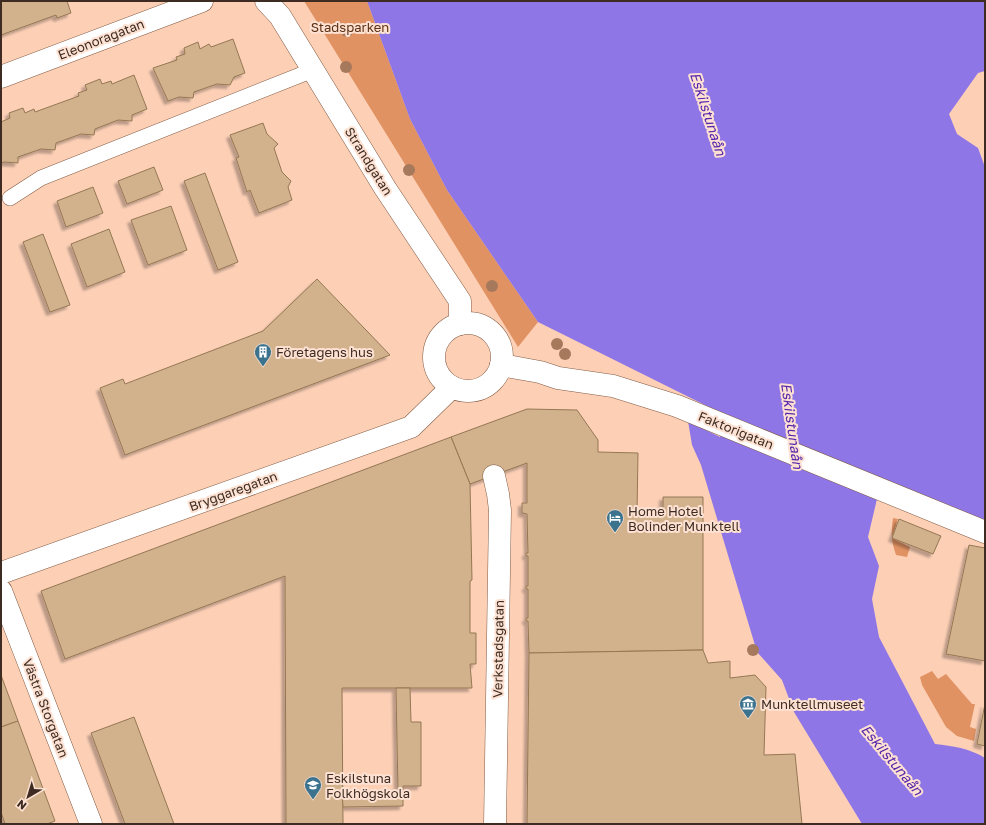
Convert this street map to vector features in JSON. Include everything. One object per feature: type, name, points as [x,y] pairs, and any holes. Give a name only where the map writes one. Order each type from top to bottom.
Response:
[{"type":"street","name":"Eleonoragatan","points":[[1,77],[202,1]]},
{"type":"street","name":"Strandgatan","points":[[266,1],[280,16],[385,188],[460,301],[460,324]]},
{"type":"street","points":[[471,323],[481,326],[490,331],[497,340],[501,350],[501,365],[494,380],[486,386],[477,390],[466,391],[452,387],[439,375],[435,365],[434,354],[436,344],[442,335],[450,328],[460,324],[471,323]]},
{"type":"street","name":"Faktorigatan","points":[[501,365],[540,372],[558,378],[613,386],[677,406],[985,532]]},
{"type":"street","name":"Bryggaregatan","points":[[1,573],[411,428],[452,387]]},
{"type":"street","name":"Verkstadsgatan","points":[[494,476],[500,510],[495,824]]},
{"type":"street","name":"Västra Storgatan","points":[[1,592],[91,824]]},
{"type":"lane","points":[[10,198],[41,178],[313,70]]},
{"type":"green space","name":"Stadsparken","points":[[304,1],[367,1],[410,119],[447,190],[538,322],[518,347]]},
{"type":"green space","points":[[893,518],[898,519],[892,538],[892,528]]},
{"type":"green space","points":[[892,538],[910,547],[907,557],[896,555]]},
{"type":"green space","points":[[932,671],[938,679],[946,674],[972,704],[975,704],[970,727],[976,729],[974,741],[957,736],[946,727],[922,685],[920,677]]},
{"type":"water","name":"Eskilstunaån","points":[[367,1],[985,1],[985,71],[978,73],[949,114],[957,134],[978,148],[985,167],[985,523],[877,499],[868,537],[879,566],[872,599],[879,637],[935,744],[967,750],[985,758],[985,824],[862,824],[794,712],[782,680],[757,652],[701,465],[692,445],[688,421],[720,437],[727,416],[538,322],[447,190],[410,119]]},
{"type":"building","points":[[1,1],[67,1],[71,13],[57,18],[56,15],[1,35]]},
{"type":"building","points":[[233,39],[245,73],[234,77],[230,85],[217,84],[194,92],[193,98],[179,97],[168,101],[153,68],[177,60],[176,57],[185,54],[184,48],[198,42],[200,49],[209,44],[211,47]]},
{"type":"building","points":[[134,75],[147,109],[132,115],[132,121],[118,120],[95,129],[94,135],[81,134],[56,143],[55,150],[41,149],[18,157],[18,163],[1,163],[1,122],[10,118],[9,113],[23,108],[25,113],[34,109],[35,112],[79,96],[78,93],[87,90],[85,85],[100,79],[102,84],[111,81],[112,84]]},
{"type":"building","points":[[263,123],[267,134],[278,144],[274,148],[282,172],[291,181],[288,187],[292,200],[259,213],[250,190],[247,192],[236,158],[239,157],[230,135]]},
{"type":"building","points":[[154,167],[163,190],[127,204],[118,181]]},
{"type":"building","points":[[205,173],[238,262],[218,270],[184,181]]},
{"type":"building","points":[[93,187],[103,213],[66,227],[57,201]]},
{"type":"building","points":[[171,206],[187,250],[148,265],[131,220]]},
{"type":"building","points":[[109,229],[125,272],[87,287],[71,244]]},
{"type":"building","points":[[43,234],[70,305],[50,312],[23,242]]},
{"type":"building","name":"Företagens hus","points":[[317,279],[390,355],[125,455],[100,388],[123,379],[125,384],[263,331]]},
{"type":"building","name":"Home Hotel Bolinder Munktell","points":[[527,409],[577,410],[598,440],[598,452],[638,453],[637,513],[663,513],[663,497],[703,497],[703,650],[529,653],[528,621],[526,621],[526,618],[528,618],[528,589],[526,589],[526,586],[528,586],[528,556],[526,556],[526,553],[528,553],[527,514],[522,513],[522,503],[527,503],[527,463],[470,484],[451,437]]},
{"type":"building","points":[[451,437],[470,484],[472,580],[470,581],[470,633],[476,633],[476,664],[470,664],[472,688],[342,688],[343,824],[286,824],[285,576],[65,659],[41,591]]},
{"type":"building","points":[[899,519],[941,536],[933,554],[892,538]]},
{"type":"building","points":[[969,545],[985,548],[985,661],[946,654]]},
{"type":"building","points":[[703,650],[708,663],[730,661],[730,678],[755,675],[766,687],[764,755],[795,754],[802,824],[527,824],[529,653]]},
{"type":"building","points":[[1,675],[18,721],[1,727]]},
{"type":"building","points":[[396,688],[410,688],[411,722],[421,722],[421,786],[403,786],[403,806],[343,807],[342,791],[398,790]]},
{"type":"building","points":[[985,704],[985,746],[977,744]]},
{"type":"building","points":[[134,717],[174,824],[125,824],[91,733]]},
{"type":"building","points":[[18,721],[55,821],[47,824],[5,824],[1,812],[1,727]]},
{"type":"place","name":"Företagens hus","points":[[263,367]]},
{"type":"place","name":"Home Hotel Bolinder Munktell","points":[[615,533]]},
{"type":"place","name":"Munktellmuseet","points":[[748,719]]},
{"type":"place","name":"Eskilstuna Folkhögskola","points":[[313,800]]}]
